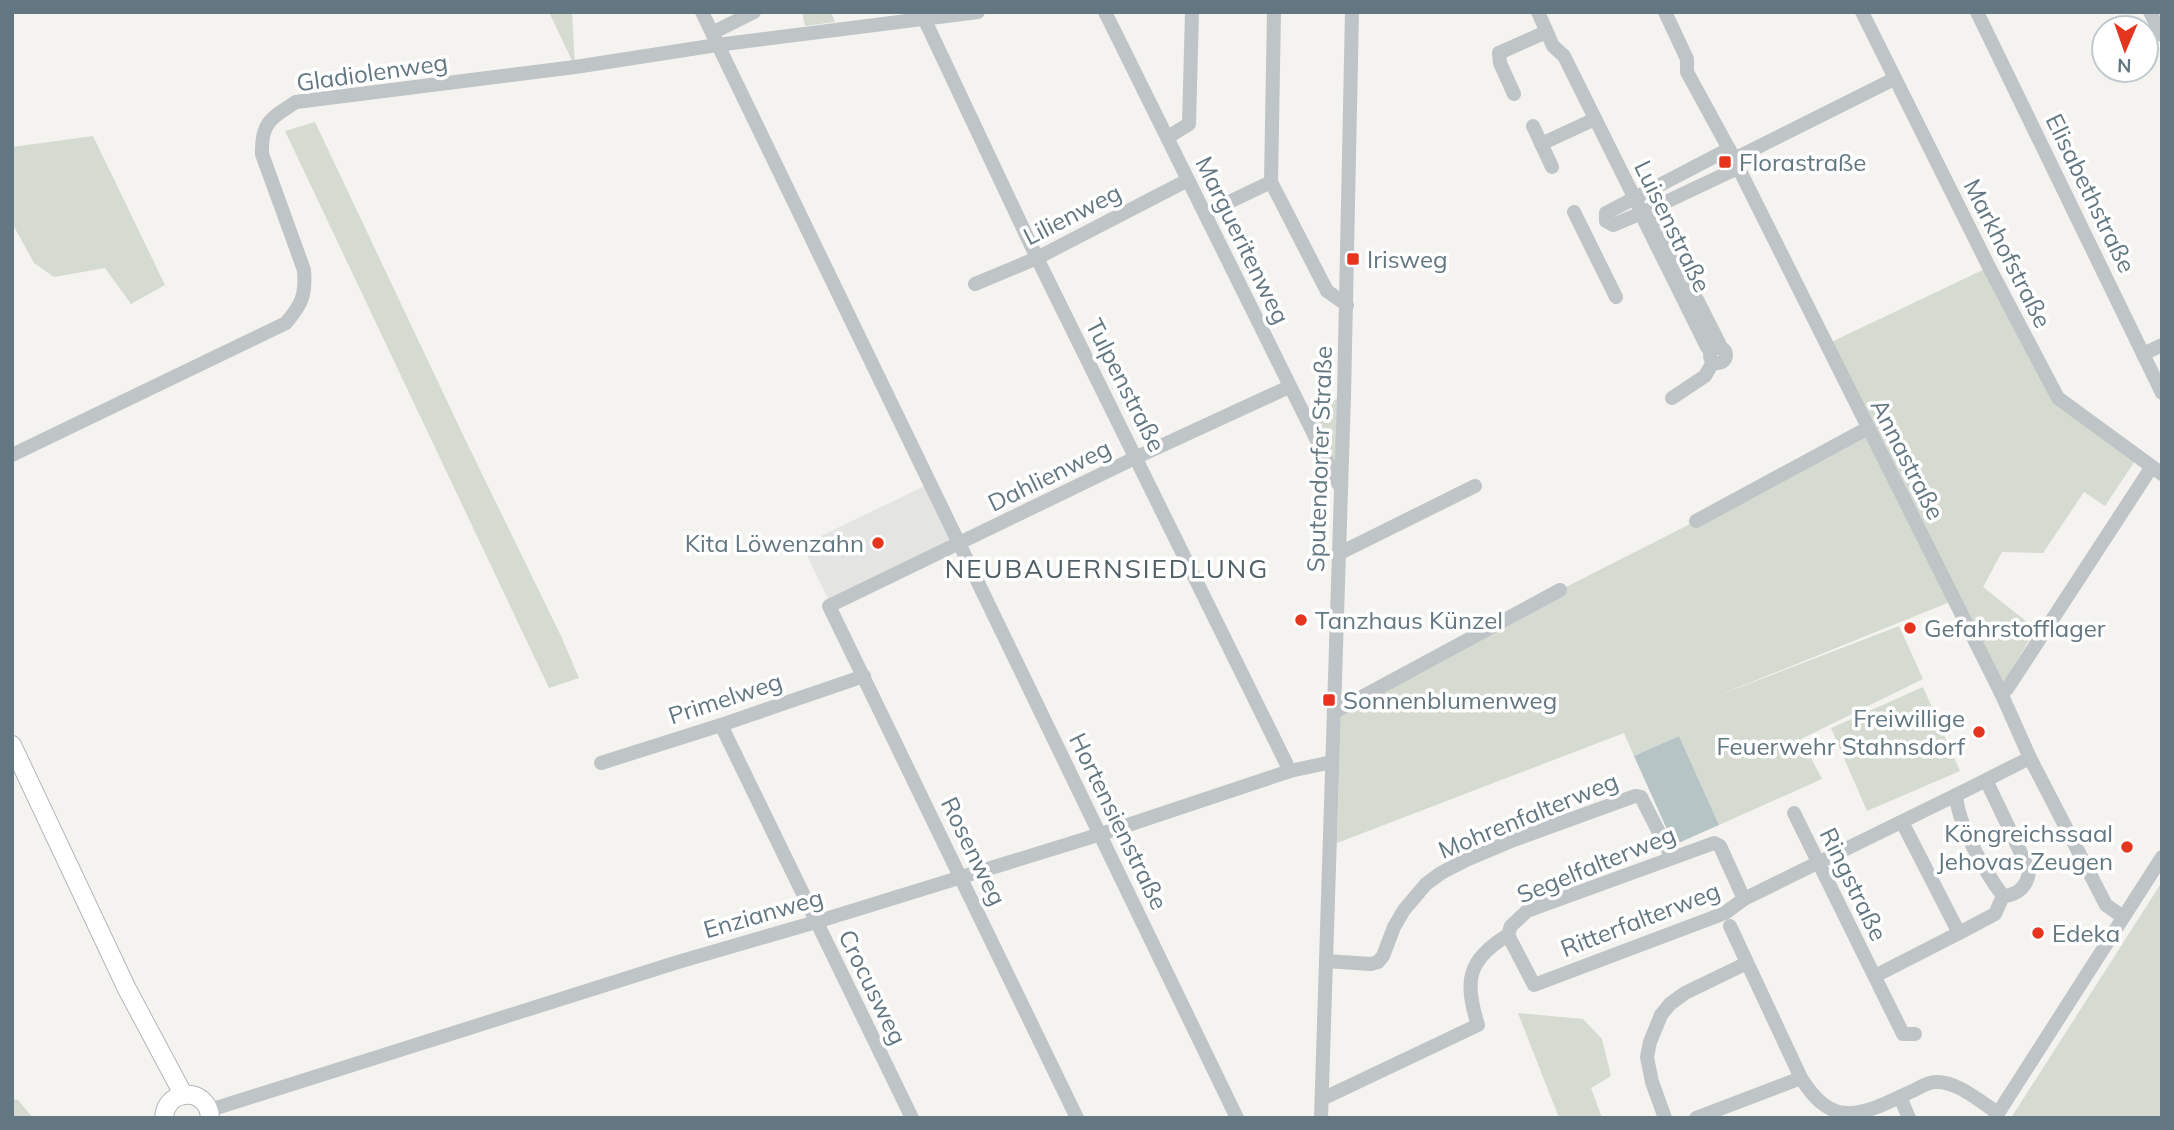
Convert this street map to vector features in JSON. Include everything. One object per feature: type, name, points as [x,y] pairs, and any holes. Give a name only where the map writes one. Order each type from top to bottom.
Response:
[{"type":"main road","points":[[12,745],[177,1097]]},
{"type":"main road","points":[[12,766],[177,1097]]},
{"type":"main road","points":[[164,1118],[167,1105],[177,1097],[197,1096],[203,1100],[210,1115]]},
{"type":"street","name":"Hortensienstraße","points":[[702,12],[1237,1118]]},
{"type":"street","points":[[714,39],[754,12]]},
{"type":"street","name":"Gladiolenweg","points":[[12,455],[286,323],[298,309],[305,290],[304,270],[262,154],[262,136],[272,117],[296,102],[575,67],[714,39],[978,12]]},
{"type":"street","name":"Margueritenweg","points":[[1105,12],[1340,488]]},
{"type":"street","points":[[1168,137],[1189,124],[1192,12]]},
{"type":"street","points":[[1274,12],[1271,182],[1327,291],[1347,305]]},
{"type":"street","name":"Sputendorfer Straße","points":[[1321,1118],[1347,305],[1352,12]]},
{"type":"street","name":"Luisenstraße","points":[[1538,12],[1553,46],[1564,56],[1635,198],[1647,211],[1644,220],[1702,338],[1714,353],[1705,376],[1672,398]]},
{"type":"street","name":"Annastraße","points":[[1665,12],[1687,59],[1687,72],[2001,693],[2030,758],[2106,905],[2123,918]]},
{"type":"street","name":"Markhofstraße","points":[[1861,12],[1983,257],[2058,398],[2156,471]]},
{"type":"street","name":"Elisabethstraße","points":[[1978,12],[2162,393]]},
{"type":"street","points":[[2150,12],[2162,35]]},
{"type":"street","name":"Tulpenstraße","points":[[922,16],[1037,258],[1290,771]]},
{"type":"street","points":[[1514,94],[1500,63],[1499,53],[1546,32]]},
{"type":"street","points":[[1606,221],[1606,213],[1635,198],[1733,159],[1895,79]]},
{"type":"street","points":[[1541,144],[1595,119]]},
{"type":"street","points":[[1533,127],[1552,167]]},
{"type":"street","points":[[1606,221],[1613,225],[1647,211],[1733,159]]},
{"type":"street","name":"Lilienweg","points":[[975,284],[1037,258],[1188,180]]},
{"type":"street","points":[[1206,213],[1271,182]]},
{"type":"street","points":[[1574,212],[1616,297]]},
{"type":"street","points":[[1584,234],[1606,221]]},
{"type":"street","points":[[2143,354],[2162,345]]},
{"type":"street","name":"Dahlienweg","points":[[829,606],[1137,457],[1289,387]]},
{"type":"street","points":[[1696,521],[1868,429]]},
{"type":"street","points":[[2001,693],[2007,690],[2083,569],[2156,471]]},
{"type":"street","points":[[1338,554],[1475,486]]},
{"type":"street","points":[[1334,712],[1560,590]]},
{"type":"street","name":"Rosenweg","points":[[829,606],[1077,1118]]},
{"type":"street","name":"Primelweg","points":[[601,763],[864,676]]},
{"type":"street","name":"Crocusweg","points":[[722,725],[912,1118]]},
{"type":"street","name":"Ritterfalterweg","points":[[1508,935],[1534,985],[1725,913],[1744,899],[2030,758]]},
{"type":"street","name":"Enzianweg","points":[[210,1115],[210,1110],[678,961],[816,922],[1101,834],[1290,771],[1332,762]]},
{"type":"street","name":"Ringstraße","points":[[1875,976],[1995,914],[2003,896],[2024,888],[2029,880],[2029,870],[1986,780]]},
{"type":"street","points":[[1956,795],[1958,813],[1988,875],[2003,896]]},
{"type":"street","name":"Mohrenfalterweg","points":[[1326,961],[1371,964],[1378,962],[1405,909],[1426,884],[1441,873],[1511,841],[1635,796],[1641,797],[1672,858]]},
{"type":"street","name":"Ringstraße","points":[[1794,813],[1814,865],[1875,976],[1903,1034],[1915,1034]]},
{"type":"street","points":[[1902,822],[1959,933]]},
{"type":"street","name":"Segelfalterweg","points":[[1322,1099],[1478,1025],[1471,1005],[1469,986],[1475,966],[1490,946],[1508,935],[1511,926],[1527,911],[1714,843],[1720,846],[1744,899]]},
{"type":"street","points":[[1730,926],[1811,1096],[1827,1110],[1843,1116],[1863,1115],[1928,1083],[1951,1083],[1997,1115],[2162,857]]},
{"type":"street","points":[[1665,1118],[1652,1082],[1647,1056],[1661,1015],[1685,993],[1747,963]]},
{"type":"street","points":[[1696,1118],[1801,1077]]},
{"type":"street","points":[[1900,1097],[1909,1118]]},
{"type":"shaded area","points":[[549,12],[572,12],[575,67]]},
{"type":"shaded area","points":[[802,12],[831,12],[835,22],[805,26]]},
{"type":"shaded area","points":[[315,122],[579,678],[549,688],[285,131]]},
{"type":"shaded area","points":[[93,136],[165,285],[131,304],[105,268],[54,277],[34,263],[12,223],[12,147]]},
{"type":"shaded area","points":[[1989,267],[2052,401],[2135,461],[2105,506],[2084,492],[2043,553],[2002,552],[1983,587],[2036,629],[2003,684],[1960,598],[1712,698],[1899,626],[1923,679],[1801,739],[1822,779],[1719,825],[1679,736],[1634,756],[1624,733],[1337,843],[1341,709],[1560,590],[1867,429],[1825,345]]},
{"type":"shaded area","points":[[1337,399],[1336,463],[1308,414]]},
{"type":"shaded area","name":"Kita Löwenzahn","points":[[927,485],[954,542],[829,601],[802,545]]},
{"type":"shaded area","points":[[1923,687],[1960,771],[1867,811],[1831,728]]},
{"type":"shaded area","points":[[1679,736],[1719,825],[1674,845],[1634,756]]},
{"type":"shaded area","points":[[2162,882],[2162,1118],[2011,1118]]},
{"type":"shaded area","points":[[1518,1013],[1583,1019],[1602,1039],[1611,1076],[1591,1088],[1602,1118],[1559,1118]]},
{"type":"shaded area","points":[[12,1099],[18,1100],[33,1118],[12,1118]]},
{"type":"place","name":"Florastraße","points":[[1725,162]]},
{"type":"place","name":"Irisweg","points":[[1353,259]]},
{"type":"place","name":"Kita Löwenzahn","points":[[878,543]]},
{"type":"place","name":"Tanzhaus Künzel","points":[[1301,620]]},
{"type":"place","name":"Gefahrstofflager","points":[[1910,628]]},
{"type":"place","name":"Sonnenblumenweg","points":[[1329,700]]},
{"type":"place","name":"Freiwillige Feuerwehr Stahnsdorf","points":[[1979,732]]},
{"type":"place","name":"Köngreichssaal Jehovas Zeugen","points":[[2127,847]]},
{"type":"place","name":"Edeka","points":[[2038,933]]},
{"type":"district","name":"NEUBAUERNSIEDLUNG","points":[[1107,568]]}]
